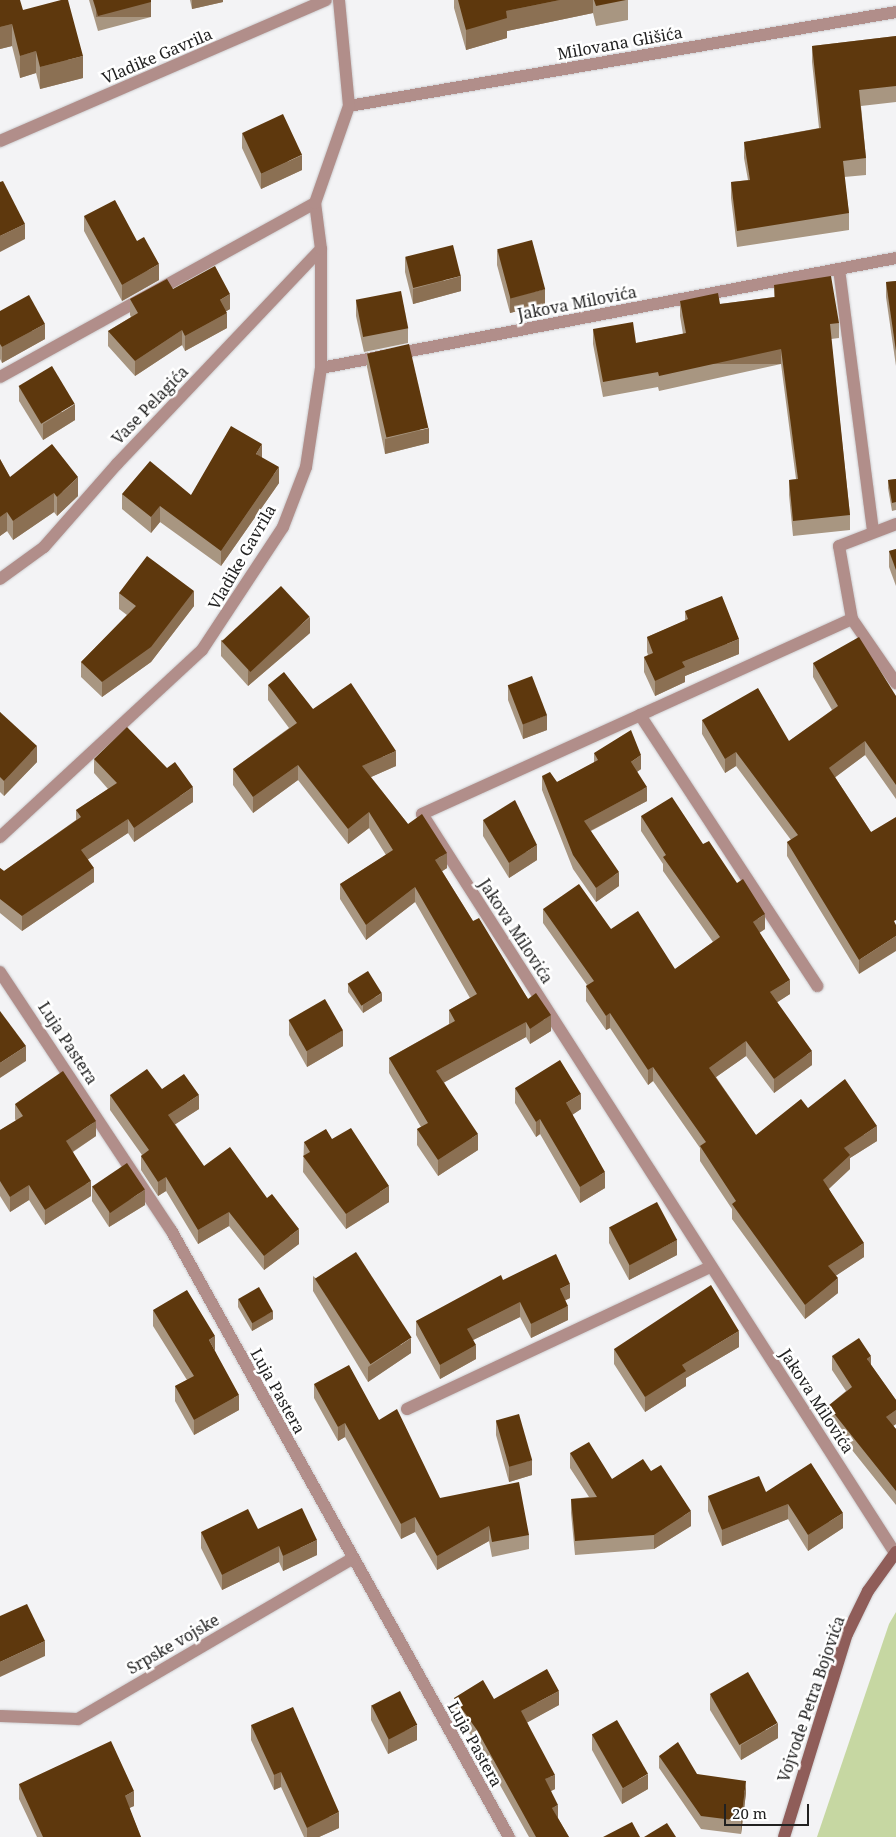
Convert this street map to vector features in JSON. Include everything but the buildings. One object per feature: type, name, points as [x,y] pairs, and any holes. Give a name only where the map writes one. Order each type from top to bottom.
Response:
[{"type":"street","name":"Vladike Gavrila","points":[[0,141],[326,0]]},
{"type":"street","name":"Vladike Gavrila","points":[[0,837],[202,650],[232,611],[283,527],[306,467],[321,368],[321,249],[315,203],[349,106],[339,0]]},
{"type":"street","name":"Milovana Glišića","points":[[349,106],[896,12]]},
{"type":"street","points":[[0,378],[315,203]]},
{"type":"street","name":"Vase Pelagića","points":[[0,579],[44,547],[321,249]]},
{"type":"street","name":"Jakova Milovića","points":[[321,368],[896,258]]},
{"type":"street","points":[[839,269],[873,532]]},
{"type":"street","points":[[896,524],[838,546],[852,620],[896,683]]},
{"type":"street","name":"Jakova Milovića","points":[[852,620],[422,814],[710,1267],[895,1552]]},
{"type":"street","points":[[640,715],[817,986]]},
{"type":"street","name":"Luja Pastera","points":[[0,972],[171,1230],[352,1559],[509,1837]]},
{"type":"street","points":[[407,1409],[710,1267]]},
{"type":"street","name":"Vojvode Petra Bojovića","points":[[784,1837],[848,1634],[895,1552]]},
{"type":"street","name":"Srpske vojske","points":[[0,1716],[78,1719],[352,1559]]},
{"type":"green space","points":[[896,1612],[896,1837],[817,1837],[889,1624]]}]
